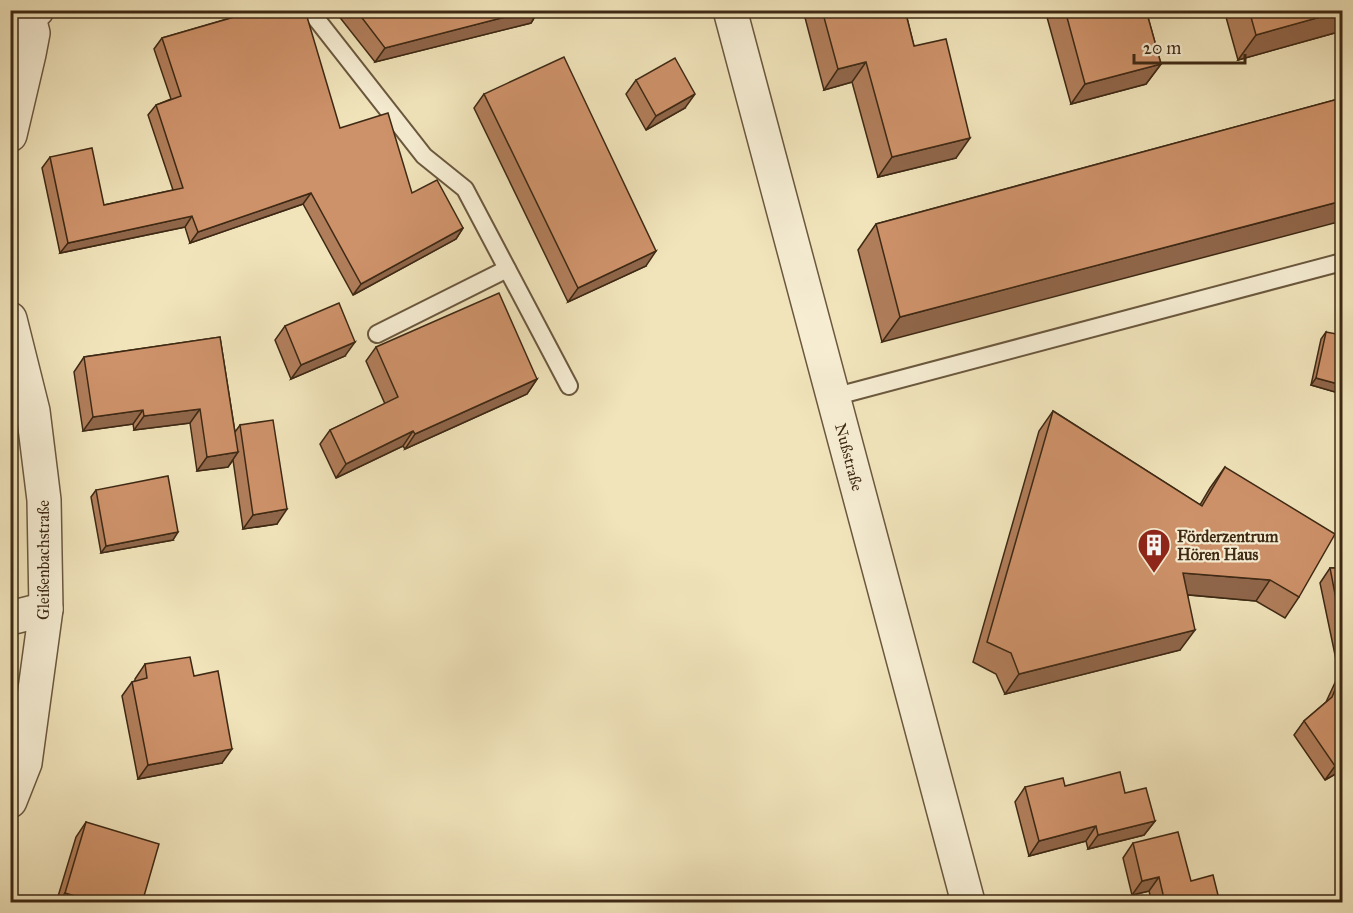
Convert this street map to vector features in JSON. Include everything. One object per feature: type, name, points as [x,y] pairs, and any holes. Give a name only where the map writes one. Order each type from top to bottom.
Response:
[{"type":"street","name":"Nußstraße","points":[[730,10],[968,903]]},
{"type":"street","points":[[10,135],[33,33],[25,15]]},
{"type":"street","name":"Gleißenbachstraße","points":[[10,320],[33,411],[42,489],[46,609],[25,763],[10,801]]},
{"type":"street","points":[[10,618],[46,609]]},
{"type":"lane","points":[[308,10],[424,156],[465,189],[569,386]]},
{"type":"lane","points":[[833,397],[1342,262]]},
{"type":"lane","points":[[377,334],[507,269]]},
{"type":"building","points":[[252,10],[305,10],[340,128],[388,113],[412,193],[437,180],[463,228],[361,284],[311,193],[198,232],[192,216],[68,243],[50,157],[92,148],[104,205],[183,188],[156,105],[181,96],[162,38]]},
{"type":"building","points":[[356,10],[532,10],[385,48]]},
{"type":"building","points":[[822,10],[905,10],[914,46],[946,39],[970,138],[892,157],[866,62],[838,69]]},
{"type":"building","points":[[1065,10],[1146,10],[1161,64],[1085,84]]},
{"type":"building","points":[[1249,10],[1342,10],[1342,11],[1256,35]]},
{"type":"building","points":[[564,57],[656,251],[578,288],[484,94]]},
{"type":"building","points":[[675,58],[695,94],[656,116],[636,80]]},
{"type":"building","points":[[1342,98],[1342,201],[900,317],[876,224]]},
{"type":"building","points":[[499,293],[537,379],[415,434],[413,431],[346,464],[330,430],[398,397],[376,347]]},
{"type":"building","points":[[339,303],[355,342],[301,365],[285,326]]},
{"type":"building","points":[[1326,332],[1342,335],[1342,385],[1316,378]]},
{"type":"building","points":[[220,337],[238,452],[207,457],[200,409],[144,416],[143,410],[93,417],[84,357]]},
{"type":"building","name":"Förderzentrum Hören Haus","points":[[1053,411],[1202,506],[1225,467],[1335,534],[1299,597],[1270,580],[1183,573],[1195,630],[1019,674],[1011,653],[987,642]]},
{"type":"building","points":[[273,420],[287,509],[253,515],[240,425]]},
{"type":"building","points":[[168,476],[178,532],[106,546],[96,490]]},
{"type":"building","points":[[1330,568],[1342,568],[1342,630]]},
{"type":"building","points":[[190,657],[194,676],[218,671],[232,749],[148,765],[132,682],[147,678],[145,664]]},
{"type":"building","points":[[1342,673],[1342,761],[1335,766],[1304,721],[1332,697]]},
{"type":"building","points":[[1120,772],[1125,793],[1146,788],[1155,821],[1098,835],[1096,826],[1039,841],[1025,787],[1063,778],[1065,786]]},
{"type":"building","points":[[86,822],[159,844],[142,903],[98,903],[65,893]]},
{"type":"building","points":[[1178,832],[1191,881],[1213,875],[1220,903],[1165,903],[1159,877],[1142,881],[1133,843]]},
{"type":"place","name":"Förderzentrum Hören Haus","points":[[1154,574]]}]
